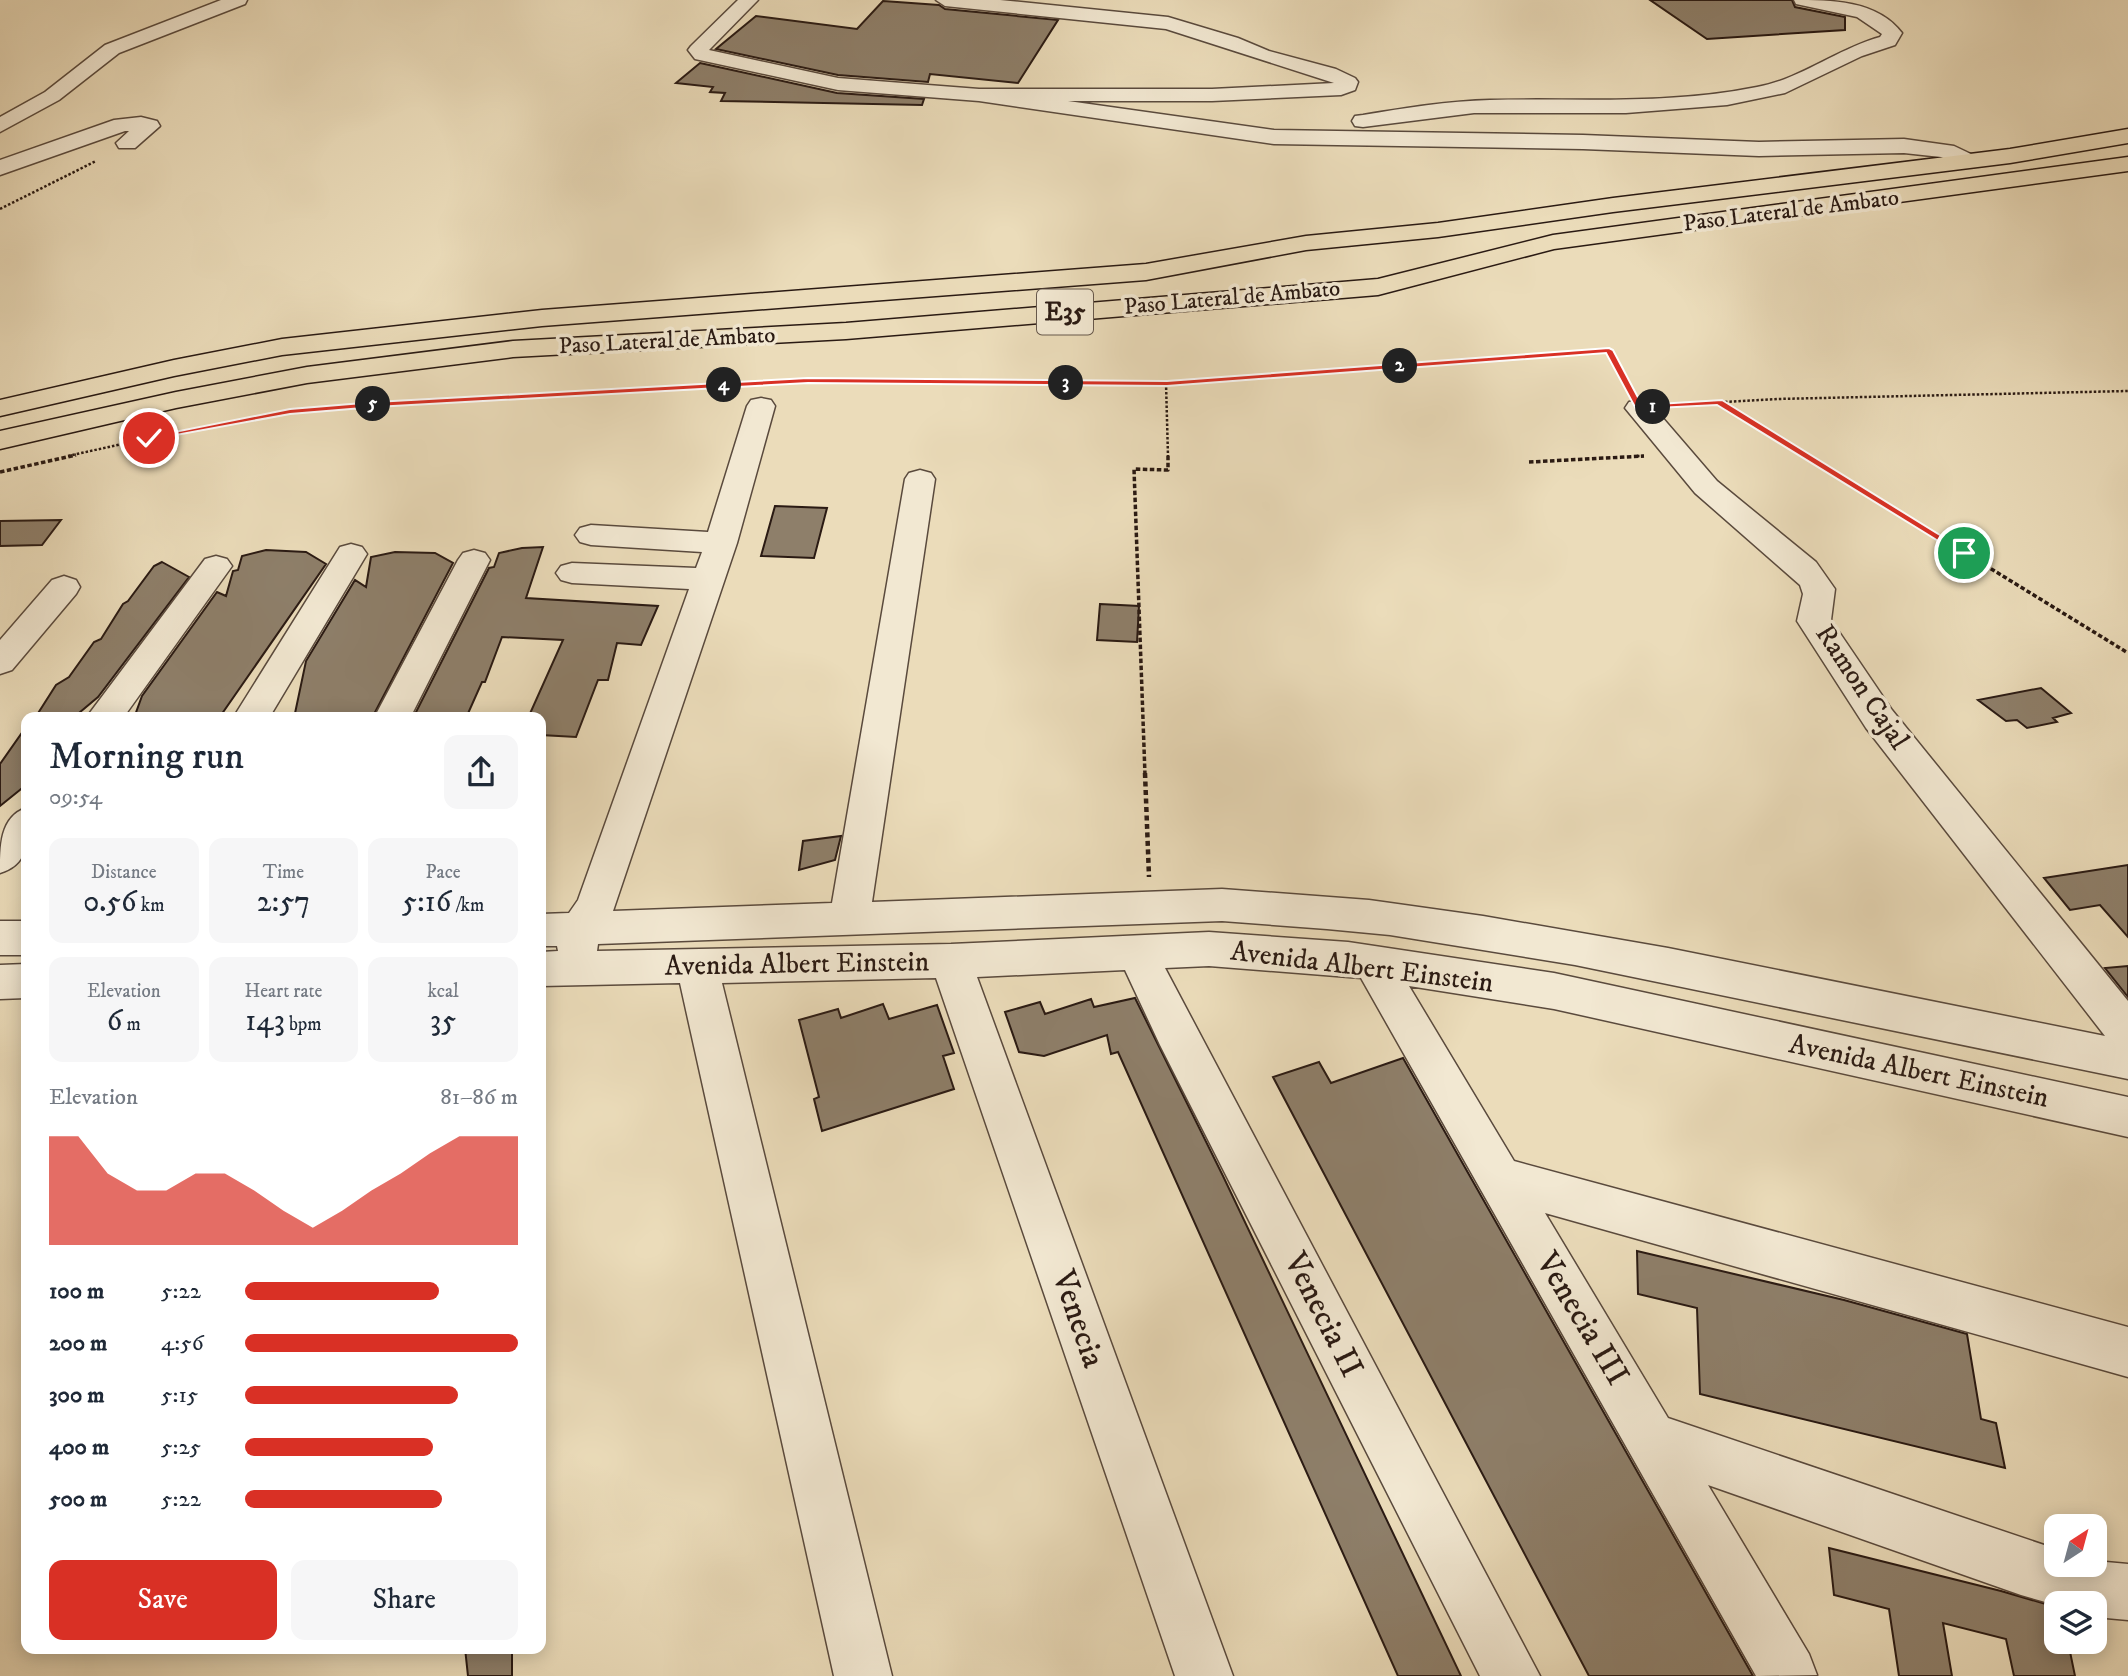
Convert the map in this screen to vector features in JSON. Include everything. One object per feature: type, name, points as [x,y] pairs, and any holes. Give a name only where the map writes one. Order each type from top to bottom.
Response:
[{"type":"highway","name":"Paso Lateral de Ambato","points":[[0,408],[174,368],[282,347],[542,318],[1146,272],[1306,243],[1438,230],[2010,156],[2128,136]]},
{"type":"highway","name":"Paso Lateral de Ambato","points":[[0,440],[176,400],[307,374],[513,349],[846,331],[1378,287],[1553,242],[2025,180],[2128,163]]},
{"type":"street","points":[[0,126],[52,96],[112,49],[239,0]]},
{"type":"street","points":[[749,0],[698,50],[702,55],[838,85],[979,95],[1275,137],[1583,142],[1759,149],[1904,146],[1946,151],[1965,160]]},
{"type":"street","points":[[945,0],[1168,23],[1231,42],[1262,55],[1329,73],[1348,82],[1348,86],[1341,89],[1212,95],[979,95]]},
{"type":"street","points":[[1275,137],[1437,111],[1489,106],[1540,108],[1633,105],[1699,101],[1761,93],[1796,83],[1853,51],[1888,41],[1892,33],[1886,24],[1867,15],[1803,0]]},
{"type":"street","points":[[0,168],[122,125],[141,123],[149,126],[127,143]]},
{"type":"street","points":[[557,969],[596,905],[722,543],[761,391]]},
{"type":"street","name":"Ramon Cajal","points":[[1639,408],[1706,487],[1805,569],[1819,586],[1821,598],[1814,621],[1879,719],[2128,1033]]},
{"type":"street","points":[[850,916],[920,479]]},
{"type":"street","points":[[591,535],[722,543]]},
{"type":"street","points":[[255,712],[351,554]]},
{"type":"street","points":[[396,712],[474,560]]},
{"type":"street","points":[[108,712],[216,566]]},
{"type":"street","points":[[572,573],[708,579]]},
{"type":"street","points":[[0,662],[64,587]]},
{"type":"street","points":[[0,858],[21,829]]},
{"type":"street","points":[[0,868],[21,868]]},
{"type":"street","name":"Avenida Albert Einstein","points":[[546,930],[850,916],[1222,905],[1313,912],[1390,919],[1625,957],[2128,1060]]},
{"type":"street","points":[[0,939],[21,938]]},
{"type":"street","name":"Avenida Albert Einstein","points":[[557,969],[951,961],[1209,949],[1374,964],[1554,990],[2128,1117]]},
{"type":"street","name":"Venecia II","points":[[1137,952],[1175,1032],[1511,1676]]},
{"type":"street","name":"Venecia","points":[[951,961],[1204,1676]]},
{"type":"street","name":"Venecia III","points":[[1374,964],[1654,1440],[1788,1675]]},
{"type":"street","points":[[697,965],[863,1676]]},
{"type":"street","points":[[0,982],[21,981]]},
{"type":"street","points":[[1500,1179],[2128,1352]]},
{"type":"street","points":[[1654,1440],[2021,1567],[2099,1590],[2128,1592]]},
{"type":"path","points":[[0,209],[127,143]]},
{"type":"path","points":[[0,472],[149,438],[290,412],[375,404],[761,391],[822,381],[1167,383],[1609,350],[1639,408],[1719,402],[2128,391]]},
{"type":"path","points":[[1150,907],[1135,469],[1168,470],[1167,383]]},
{"type":"path","points":[[1719,402],[2128,653]]},
{"type":"path","points":[[1529,462],[1676,454]]},
{"type":"building","points":[[1650,0],[1792,0],[1795,7],[1845,17],[1845,30],[1707,39]]},
{"type":"building","points":[[883,1],[1058,20],[1018,83],[930,74],[928,82],[838,75],[716,49],[756,16],[857,29]]},
{"type":"building","points":[[700,63],[837,93],[924,99],[922,105],[721,101],[725,93],[710,92],[713,87],[676,83]]},
{"type":"building","points":[[775,506],[827,508],[814,558],[761,556]]},
{"type":"building","points":[[61,520],[42,545],[0,546],[0,521]]},
{"type":"building","points":[[543,547],[526,598],[658,606],[641,645],[617,643],[608,680],[598,680],[576,737],[546,735],[546,712],[531,712],[563,640],[502,637],[485,682],[482,682],[469,712],[416,712],[489,568],[494,567],[499,553]]},
{"type":"building","points":[[266,550],[306,552],[326,564],[223,712],[136,712],[142,696],[217,592],[226,596],[233,571],[238,570],[242,556]]},
{"type":"building","points":[[395,552],[435,553],[453,563],[375,712],[295,712],[306,661],[355,580],[366,587],[371,557]]},
{"type":"building","points":[[162,562],[189,577],[98,697],[80,712],[39,712],[56,685],[69,677],[94,642],[101,639],[123,604],[154,566]]},
{"type":"building","points":[[1100,604],[1139,606],[1137,642],[1097,640]]},
{"type":"building","points":[[2041,688],[2071,713],[2053,718],[2057,722],[2027,728],[2017,720],[2006,721],[1978,700]]},
{"type":"building","points":[[21,734],[21,789],[0,806],[0,764]]},
{"type":"building","points":[[841,836],[835,860],[799,870],[803,841]]},
{"type":"building","points":[[2128,865],[2128,937],[2100,905],[2070,910],[2044,878]]},
{"type":"building","points":[[2128,966],[2128,997],[2105,968]]},
{"type":"building","points":[[1135,998],[1223,1176],[1461,1676],[1398,1676],[1118,1052],[1111,1054],[1107,1035],[1044,1056],[1019,1052],[1005,1012],[1040,1002],[1045,1014],[1091,999],[1094,1007]]},
{"type":"building","points":[[883,1004],[889,1019],[937,1005],[954,1053],[943,1056],[954,1089],[822,1131],[814,1099],[819,1097],[799,1020],[838,1009],[841,1018]]},
{"type":"building","points":[[1403,1058],[1753,1676],[1589,1676],[1273,1077],[1319,1062],[1331,1083]]},
{"type":"building","points":[[1637,1251],[1844,1300],[1967,1334],[1981,1419],[1996,1423],[2005,1468],[1700,1394],[1697,1308],[1638,1294]]},
{"type":"building","points":[[1829,1548],[2044,1604],[2044,1654],[2070,1654],[2075,1676],[2014,1676],[2006,1639],[1943,1623],[1952,1676],[1899,1676],[1889,1609],[1834,1595]]},
{"type":"building","points":[[466,1654],[512,1654],[512,1676],[468,1676]]},
{"type":"route","points":[[149,438],[290,412],[375,404],[808,381],[1167,383],[1609,350],[1639,408],[1719,402],[1964,553]]}]
